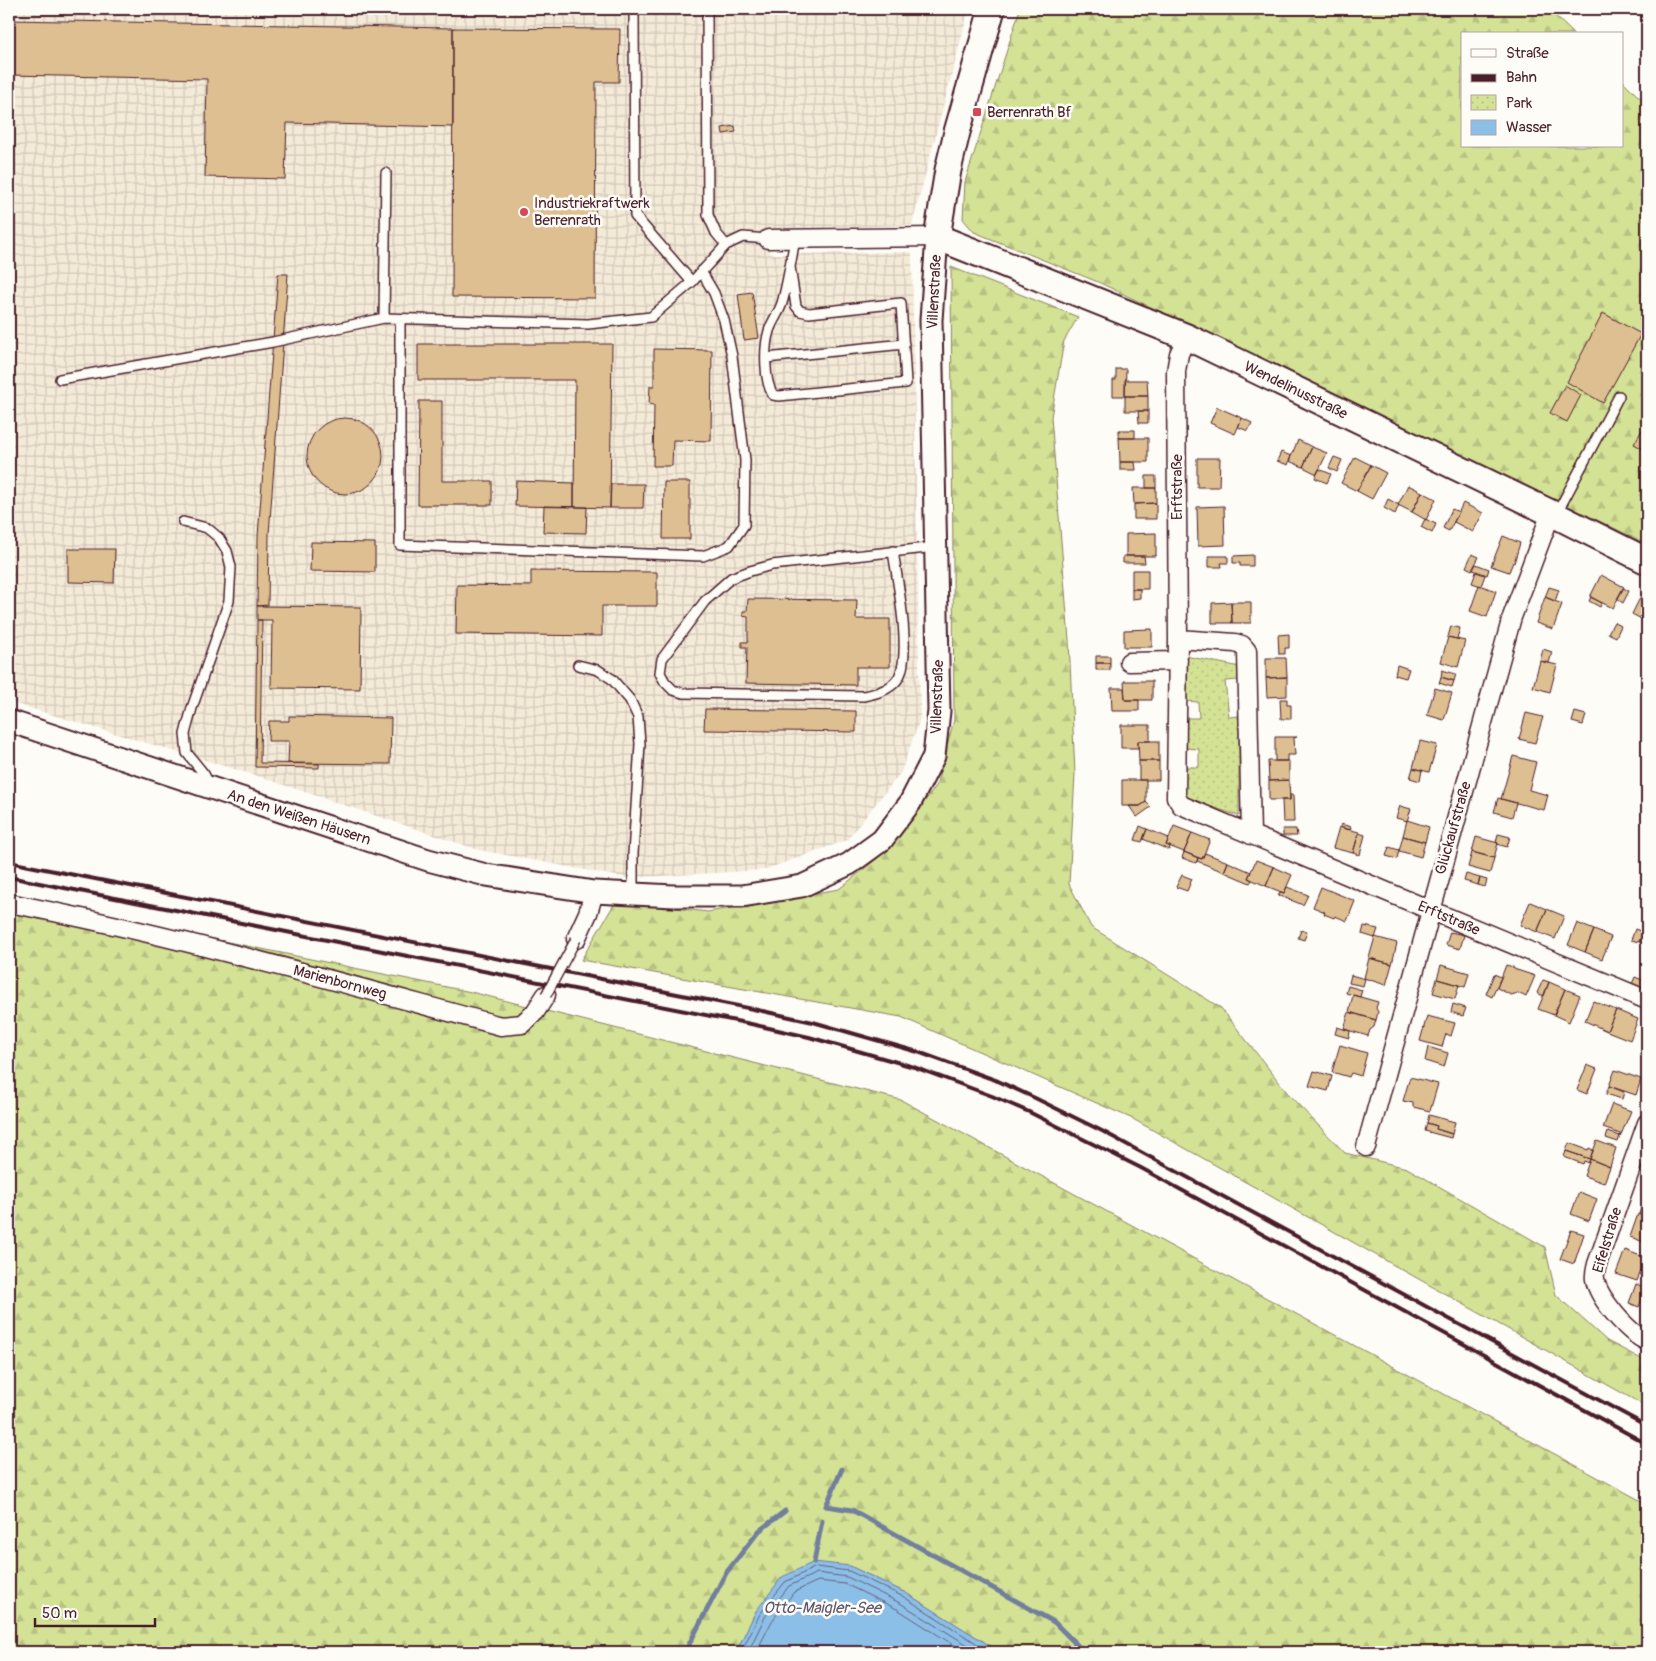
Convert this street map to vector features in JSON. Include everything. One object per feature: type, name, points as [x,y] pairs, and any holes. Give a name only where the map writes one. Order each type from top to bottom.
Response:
[{"type":"main road","name":"Villenstraße","points":[[937,237],[948,170],[957,132],[992,9]]},
{"type":"main road","name":"Wendelinusstraße","points":[[937,237],[1186,337],[1554,514],[1647,561]]},
{"type":"street","name":"Villenstraße","points":[[594,892],[674,896],[742,896],[802,886],[849,864],[882,840],[910,804],[934,756],[939,711],[931,320],[937,237],[768,239]]},
{"type":"street","name":"Erftstraße","points":[[1186,337],[1179,354],[1176,372],[1178,639],[1176,797],[1181,805],[1647,1000]]},
{"type":"street","name":"Glückaufstraße","points":[[1366,1147],[1512,618],[1554,514]]},
{"type":"street","points":[[1178,639],[1235,643],[1242,645],[1247,651],[1251,835]]},
{"type":"street","points":[[1129,662],[1178,661]]},
{"type":"street","name":"An den Weißen Häusern","points":[[9,721],[428,860],[486,875],[594,892]]},
{"type":"street","name":"Marienbornweg","points":[[576,939],[588,913],[594,892]]},
{"type":"street","name":"Marienbornweg","points":[[9,903],[56,912],[265,962],[501,1026],[522,1024],[535,1012],[546,995]]},
{"type":"street","name":"Eifelstraße","points":[[1647,1123],[1597,1264],[1595,1278],[1598,1290],[1618,1317],[1628,1329],[1647,1341]]},
{"type":"lane","points":[[634,9],[635,216],[692,282]]},
{"type":"lane","points":[[707,9],[708,215],[716,233],[726,245]]},
{"type":"lane","points":[[384,318],[386,173]]},
{"type":"lane","points":[[60,379],[273,342],[384,318],[588,324],[651,317],[692,282],[726,245],[743,237],[768,239]]},
{"type":"lane","points":[[790,267],[796,306],[800,311],[809,313],[901,303],[906,383],[780,396],[773,395],[769,389],[766,358],[769,331],[782,305],[794,239]]},
{"type":"lane","points":[[400,319],[400,545],[703,556],[729,546],[744,525],[745,460],[732,356],[724,320],[714,293],[701,271]]},
{"type":"lane","points":[[766,358],[904,344]]},
{"type":"lane","points":[[1554,514],[1620,396]]},
{"type":"lane","points":[[184,522],[207,528],[219,538],[227,551],[230,567],[229,600],[185,734],[186,753],[204,774],[211,788]]},
{"type":"lane","points":[[893,550],[904,628],[903,665],[900,676],[894,684],[875,694],[863,696],[683,693],[673,690],[660,673],[662,659],[705,600],[731,578],[750,570],[772,565],[893,550],[936,546]]},
{"type":"lane","points":[[578,665],[598,670],[612,679],[630,700],[638,717],[640,744],[633,854],[633,894]]},
{"type":"lane","name":"Marienbornweg","points":[[546,995],[576,939]]},
{"type":"shaded area","points":[[9,9],[969,9],[912,225],[767,229],[770,254],[912,252],[920,719],[901,772],[847,840],[764,870],[627,878],[479,850],[251,774],[9,702]]},
{"type":"green space","points":[[1020,9],[1548,9],[1572,32],[1461,32],[1461,148],[1624,148],[1624,82],[1647,105],[1647,544],[1098,282],[974,232],[963,219],[965,182]]},
{"type":"green space","points":[[951,267],[1078,317],[1064,341],[1051,417],[1069,640],[1075,774],[1069,884],[1091,927],[1221,1008],[1290,1096],[1345,1153],[1407,1168],[1545,1247],[1556,1295],[1607,1341],[1647,1362],[1647,1407],[1133,1119],[901,1017],[581,960],[616,901],[708,912],[839,889],[889,849],[936,786],[954,720]]},
{"type":"green space","points":[[1185,656],[1240,667],[1239,680],[1225,681],[1229,717],[1239,716],[1239,816],[1185,798],[1185,767],[1199,767],[1199,749],[1184,748],[1184,718],[1199,718],[1198,702],[1186,701]]},
{"type":"green space","points":[[9,897],[471,992],[901,1100],[1647,1504],[1647,1652],[1000,1652],[906,1593],[850,1566],[756,1611],[736,1652],[9,1652]]},
{"type":"water","name":"Otto-Maigler-See","points":[[814,1562],[850,1566],[906,1593],[1000,1652],[736,1652],[756,1611],[782,1577]]},
{"type":"building","points":[[9,20],[453,28],[453,127],[287,123],[285,179],[205,177],[207,79],[9,75]]},
{"type":"building","name":"Industriekraftwerk Berrenrath","points":[[453,28],[620,29],[619,82],[596,82],[595,298],[452,297]]},
{"type":"building","points":[[735,126],[736,132],[723,134],[722,128]]},
{"type":"building","points":[[278,274],[288,274],[269,534],[268,605],[257,606],[258,536]]},
{"type":"building","points":[[752,292],[759,338],[744,340],[738,294]]},
{"type":"building","points":[[1603,313],[1641,334],[1603,403],[1567,382]]},
{"type":"building","points":[[418,344],[612,344],[610,508],[574,507],[575,380],[418,380]]},
{"type":"building","points":[[654,349],[712,350],[711,441],[673,440],[672,466],[653,466],[654,405],[649,404],[650,386],[654,386]]},
{"type":"building","points":[[1116,369],[1126,369],[1125,396],[1113,396],[1113,380],[1116,380]]},
{"type":"building","points":[[1125,380],[1147,380],[1148,396],[1125,396]]},
{"type":"building","points":[[1565,385],[1581,395],[1567,422],[1550,413]]},
{"type":"building","points":[[1125,396],[1148,396],[1148,411],[1125,411]]},
{"type":"building","points":[[419,401],[442,401],[442,481],[492,481],[492,505],[418,505]]},
{"type":"building","points":[[1217,407],[1242,418],[1235,434],[1210,423]]},
{"type":"building","points":[[1138,411],[1148,411],[1148,423],[1139,423]]},
{"type":"building","points":[[345,418],[359,421],[372,429],[380,442],[383,456],[380,470],[372,483],[359,491],[345,494],[331,491],[318,483],[310,470],[307,456],[310,442],[318,429],[331,421]]},
{"type":"building","points":[[1242,418],[1252,423],[1248,431],[1238,427]]},
{"type":"building","points":[[1647,421],[1647,451],[1634,444]]},
{"type":"building","points":[[1119,430],[1135,430],[1135,438],[1119,438]]},
{"type":"building","points":[[1119,438],[1148,438],[1148,462],[1120,462]]},
{"type":"building","points":[[1298,440],[1312,447],[1303,467],[1289,461]]},
{"type":"building","points":[[1312,447],[1327,453],[1317,474],[1303,467]]},
{"type":"building","points":[[1281,452],[1291,456],[1288,465],[1277,461]]},
{"type":"building","points":[[1334,457],[1342,460],[1337,472],[1329,468]]},
{"type":"building","points":[[1355,457],[1371,465],[1357,491],[1341,483]]},
{"type":"building","points":[[1197,458],[1220,458],[1219,487],[1197,487]]},
{"type":"building","points":[[1120,462],[1135,462],[1136,470],[1120,470]]},
{"type":"building","points":[[1371,465],[1386,473],[1372,499],[1357,491]]},
{"type":"building","points":[[1319,469],[1331,474],[1327,483],[1315,478]]},
{"type":"building","points":[[1146,476],[1156,476],[1156,488],[1146,488]]},
{"type":"building","points":[[516,481],[574,483],[574,507],[515,506]]},
{"type":"building","points":[[664,482],[690,482],[690,539],[663,539]]},
{"type":"building","points":[[611,484],[644,484],[643,508],[610,508]]},
{"type":"building","points":[[1408,485],[1422,492],[1412,512],[1398,505]]},
{"type":"building","points":[[1133,488],[1156,488],[1156,503],[1134,504]]},
{"type":"building","points":[[1422,492],[1436,499],[1426,520],[1412,512]]},
{"type":"building","points":[[1388,499],[1399,505],[1395,514],[1384,508]]},
{"type":"building","points":[[1156,503],[1156,519],[1134,519],[1134,504]]},
{"type":"building","points":[[1463,503],[1483,513],[1473,532],[1454,522]]},
{"type":"building","points":[[544,506],[587,507],[586,533],[543,532]]},
{"type":"building","points":[[1224,506],[1225,545],[1198,546],[1197,507]]},
{"type":"building","points":[[1452,509],[1459,512],[1449,531],[1443,528]]},
{"type":"building","points":[[1425,519],[1436,524],[1432,533],[1421,527]]},
{"type":"building","points":[[1156,533],[1156,556],[1126,556],[1126,534]]},
{"type":"building","points":[[1503,536],[1520,543],[1509,572],[1491,566]]},
{"type":"building","points":[[311,542],[375,543],[375,572],[310,571]]},
{"type":"building","points":[[68,549],[115,549],[114,583],[68,582]]},
{"type":"building","points":[[1472,554],[1479,557],[1472,570],[1466,567]]},
{"type":"building","points":[[1253,555],[1253,566],[1240,566],[1240,563],[1233,563],[1233,556]]},
{"type":"building","points":[[1123,556],[1144,556],[1145,563],[1123,563]]},
{"type":"building","points":[[1209,556],[1228,556],[1228,563],[1221,563],[1222,567],[1209,567]]},
{"type":"building","points":[[1476,564],[1489,569],[1487,575],[1473,570]]},
{"type":"building","points":[[1132,570],[1148,570],[1148,589],[1132,589]]},
{"type":"building","points":[[531,571],[657,572],[657,606],[602,606],[602,636],[456,634],[457,585],[531,586]]},
{"type":"building","points":[[1476,572],[1485,575],[1481,586],[1472,583]]},
{"type":"building","points":[[1601,575],[1624,587],[1613,608],[1590,597]]},
{"type":"building","points":[[1479,585],[1496,591],[1487,617],[1470,611]]},
{"type":"building","points":[[1549,587],[1559,590],[1555,601],[1545,597]]},
{"type":"building","points":[[1623,588],[1629,591],[1623,603],[1617,599]]},
{"type":"building","points":[[1132,589],[1140,589],[1140,598],[1132,599]]},
{"type":"building","points":[[1642,594],[1647,597],[1647,622],[1632,614]]},
{"type":"building","points":[[1545,597],[1562,604],[1553,629],[1536,623]]},
{"type":"building","points":[[1591,597],[1602,603],[1600,607],[1589,601]]},
{"type":"building","points":[[748,599],[857,600],[856,619],[890,619],[890,667],[856,667],[856,685],[746,683],[747,647],[742,647],[742,642],[748,642],[748,617],[743,616],[743,611],[747,611]]},
{"type":"building","points":[[1231,602],[1232,623],[1212,623],[1212,603]]},
{"type":"building","points":[[1231,602],[1251,602],[1251,623],[1232,623]]},
{"type":"building","points":[[257,606],[361,607],[360,689],[271,688],[272,620],[257,620]]},
{"type":"building","points":[[257,620],[262,620],[260,763],[319,764],[319,768],[255,767]]},
{"type":"building","points":[[1614,622],[1621,626],[1616,637],[1608,633]]},
{"type":"building","points":[[1451,626],[1460,628],[1457,639],[1448,637]]},
{"type":"building","points":[[1152,629],[1152,647],[1124,647],[1124,630]]},
{"type":"building","points":[[1289,634],[1289,648],[1285,648],[1285,654],[1279,654],[1278,635]]},
{"type":"building","points":[[1448,637],[1465,641],[1458,667],[1441,662]]},
{"type":"building","points":[[1543,649],[1552,652],[1549,663],[1540,661]]},
{"type":"building","points":[[1096,656],[1110,656],[1110,663],[1096,663]]},
{"type":"building","points":[[1266,658],[1286,658],[1287,677],[1266,678]]},
{"type":"building","points":[[1540,661],[1557,665],[1550,692],[1533,687]]},
{"type":"building","points":[[1096,663],[1110,663],[1110,670],[1096,670]]},
{"type":"building","points":[[1397,665],[1409,669],[1406,678],[1395,675]]},
{"type":"building","points":[[1442,670],[1456,674],[1454,681],[1441,677]]},
{"type":"building","points":[[1287,677],[1287,696],[1267,697],[1266,678]]},
{"type":"building","points":[[1441,677],[1454,681],[1452,687],[1439,683]]},
{"type":"building","points":[[1124,681],[1152,681],[1152,700],[1125,700]]},
{"type":"building","points":[[1111,688],[1124,688],[1125,700],[1139,700],[1139,711],[1112,711]]},
{"type":"building","points":[[1435,688],[1452,693],[1444,720],[1427,715]]},
{"type":"building","points":[[1280,699],[1287,699],[1287,705],[1291,705],[1291,719],[1281,719]]},
{"type":"building","points":[[705,709],[856,711],[856,732],[704,730]]},
{"type":"building","points":[[1575,712],[1586,715],[1583,725],[1572,722]]},
{"type":"building","points":[[1526,713],[1543,717],[1535,743],[1519,739]]},
{"type":"building","points":[[289,716],[391,718],[390,764],[288,763],[289,741],[268,741],[269,721],[289,721]]},
{"type":"building","points":[[1121,725],[1150,725],[1150,741],[1138,741],[1138,748],[1121,748]]},
{"type":"building","points":[[1275,737],[1297,737],[1294,738],[1295,755],[1287,755],[1287,761],[1275,761]]},
{"type":"building","points":[[1138,741],[1159,741],[1159,761],[1139,761]]},
{"type":"building","points":[[1420,741],[1437,745],[1429,772],[1413,768]]},
{"type":"building","points":[[1513,756],[1536,762],[1529,790],[1548,795],[1544,810],[1501,799]]},
{"type":"building","points":[[1139,761],[1159,761],[1159,780],[1139,780]]},
{"type":"building","points":[[1268,761],[1289,761],[1289,780],[1269,781]]},
{"type":"building","points":[[1413,768],[1422,770],[1420,781],[1410,778]]},
{"type":"building","points":[[1122,780],[1146,780],[1146,802],[1140,806],[1122,806]]},
{"type":"building","points":[[1289,780],[1290,800],[1269,800],[1269,781]]},
{"type":"building","points":[[1290,795],[1293,795],[1294,822],[1283,822],[1282,800],[1290,800]]},
{"type":"building","points":[[1498,798],[1516,803],[1512,817],[1494,812]]},
{"type":"building","points":[[1146,802],[1151,807],[1137,817],[1129,806],[1140,806]]},
{"type":"building","points":[[1400,806],[1411,809],[1407,821],[1396,818]]},
{"type":"building","points":[[1407,820],[1429,827],[1425,842],[1403,836]]},
{"type":"building","points":[[1341,824],[1351,827],[1350,830],[1340,827]]},
{"type":"building","points":[[1140,826],[1147,829],[1142,842],[1135,840]]},
{"type":"building","points":[[1174,826],[1192,833],[1184,852],[1166,845]]},
{"type":"building","points":[[1339,827],[1359,832],[1353,853],[1333,848]]},
{"type":"building","points":[[1147,829],[1169,838],[1166,845],[1170,846],[1169,850],[1143,839]]},
{"type":"building","points":[[1283,829],[1296,829],[1297,836],[1283,836]]},
{"type":"building","points":[[1192,833],[1210,840],[1202,859],[1184,852]]},
{"type":"building","points":[[1359,833],[1365,835],[1360,855],[1353,853]]},
{"type":"building","points":[[1498,834],[1510,837],[1507,847],[1497,844]]},
{"type":"building","points":[[1403,836],[1425,842],[1421,857],[1399,851]]},
{"type":"building","points":[[1476,837],[1498,843],[1494,858],[1472,852]]},
{"type":"building","points":[[1389,847],[1399,850],[1397,859],[1386,856]]},
{"type":"building","points":[[1184,852],[1198,858],[1196,863],[1182,858]]},
{"type":"building","points":[[1472,852],[1494,858],[1490,873],[1468,867]]},
{"type":"building","points":[[1205,853],[1228,862],[1224,872],[1197,861],[1198,858],[1202,859]]},
{"type":"building","points":[[1256,860],[1274,867],[1266,886],[1248,878]]},
{"type":"building","points":[[1228,862],[1251,872],[1248,878],[1252,880],[1250,883],[1224,872]]},
{"type":"building","points":[[1274,867],[1292,875],[1284,893],[1266,886]]},
{"type":"building","points":[[1466,874],[1480,878],[1478,885],[1464,881]]},
{"type":"building","points":[[1182,875],[1192,879],[1187,891],[1176,887]]},
{"type":"building","points":[[1480,878],[1487,880],[1485,887],[1478,885]]},
{"type":"building","points":[[1287,887],[1308,895],[1303,905],[1278,895],[1280,892],[1284,893]]},
{"type":"building","points":[[1321,887],[1355,901],[1347,921],[1324,914],[1325,912],[1313,907]]},
{"type":"building","points":[[1530,902],[1547,909],[1537,932],[1520,925]]},
{"type":"building","points":[[1547,909],[1564,916],[1555,939],[1537,932]]},
{"type":"building","points":[[1577,923],[1594,930],[1585,952],[1568,945]]},
{"type":"building","points":[[1364,926],[1378,929],[1375,938],[1362,934]]},
{"type":"building","points":[[1635,929],[1643,932],[1639,942],[1631,940]]},
{"type":"building","points":[[1301,930],[1307,932],[1304,940],[1298,938]]},
{"type":"building","points":[[1594,930],[1611,937],[1602,959],[1585,952]]},
{"type":"building","points":[[1450,932],[1464,935],[1460,949],[1446,945]]},
{"type":"building","points":[[1643,932],[1647,934],[1647,945],[1639,942]]},
{"type":"building","points":[[1375,937],[1397,943],[1392,964],[1369,958]]},
{"type":"building","points":[[1369,958],[1392,964],[1386,985],[1364,978]]},
{"type":"building","points":[[1441,965],[1469,973],[1465,987],[1437,979]]},
{"type":"building","points":[[1506,965],[1535,976],[1526,997],[1518,993],[1511,995],[1497,988]]},
{"type":"building","points":[[1494,974],[1501,977],[1492,997],[1486,994]]},
{"type":"building","points":[[1351,975],[1365,979],[1363,986],[1349,983]]},
{"type":"building","points":[[1635,977],[1647,982],[1645,989],[1632,984]]},
{"type":"building","points":[[1437,979],[1459,985],[1455,999],[1433,993]]},
{"type":"building","points":[[1543,980],[1549,982],[1544,996],[1537,993]]},
{"type":"building","points":[[1549,982],[1565,989],[1554,1015],[1538,1009]]},
{"type":"building","points":[[1348,986],[1362,990],[1360,997],[1346,993]]},
{"type":"building","points":[[1565,989],[1580,995],[1569,1022],[1554,1015]]},
{"type":"building","points":[[1353,995],[1378,1002],[1376,1020],[1349,1012]]},
{"type":"building","points":[[1593,1001],[1616,1010],[1607,1031],[1585,1021]]},
{"type":"building","points":[[1453,1004],[1466,1008],[1463,1016],[1451,1012]]},
{"type":"building","points":[[1616,1010],[1638,1019],[1630,1040],[1607,1031]]},
{"type":"building","points":[[1349,1012],[1376,1020],[1368,1036],[1344,1029]]},
{"type":"building","points":[[1427,1016],[1455,1023],[1451,1036],[1446,1034],[1442,1047],[1420,1041]]},
{"type":"building","points":[[1337,1027],[1350,1031],[1349,1038],[1335,1034]]},
{"type":"building","points":[[1340,1045],[1367,1053],[1361,1076],[1351,1073],[1349,1077],[1332,1072]]},
{"type":"building","points":[[1428,1047],[1448,1053],[1444,1067],[1425,1061]]},
{"type":"building","points":[[1587,1065],[1597,1069],[1587,1094],[1577,1090]]},
{"type":"building","points":[[1615,1070],[1641,1079],[1636,1095],[1609,1086]]},
{"type":"building","points":[[1314,1071],[1332,1076],[1328,1091],[1309,1086]]},
{"type":"building","points":[[1410,1077],[1438,1084],[1430,1111],[1413,1107],[1413,1103],[1403,1101]]},
{"type":"building","points":[[1609,1086],[1624,1092],[1622,1099],[1606,1094]]},
{"type":"building","points":[[1612,1104],[1631,1111],[1620,1137],[1620,1134],[1603,1128]]},
{"type":"building","points":[[1429,1115],[1455,1122],[1452,1134],[1436,1129],[1437,1126],[1427,1123]]},
{"type":"building","points":[[1427,1123],[1437,1126],[1436,1129],[1452,1134],[1451,1138],[1425,1131]]},
{"type":"building","points":[[1608,1132],[1620,1136],[1618,1142],[1606,1138]]},
{"type":"building","points":[[1597,1141],[1616,1148],[1610,1167],[1590,1159]]},
{"type":"building","points":[[1569,1143],[1593,1150],[1590,1159],[1566,1151]]},
{"type":"building","points":[[1566,1151],[1590,1159],[1589,1163],[1584,1161],[1583,1164],[1564,1157]]},
{"type":"building","points":[[1590,1159],[1610,1167],[1604,1183],[1584,1176]]},
{"type":"building","points":[[1647,1188],[1647,1202],[1643,1201]]},
{"type":"building","points":[[1579,1192],[1597,1199],[1589,1221],[1571,1214]]},
{"type":"building","points":[[1641,1208],[1647,1210],[1647,1218],[1639,1214]]},
{"type":"building","points":[[1638,1214],[1647,1218],[1647,1243],[1630,1237]]},
{"type":"building","points":[[1571,1230],[1584,1234],[1574,1264],[1560,1259]]},
{"type":"building","points":[[1625,1250],[1646,1258],[1637,1281],[1616,1274]]},
{"type":"building","points":[[1636,1284],[1646,1288],[1639,1307],[1629,1303]]},
{"type":"waterway","points":[[842,1469],[826,1506],[852,1510],[1054,1622],[1084,1652]]},
{"type":"waterway","points":[[685,1652],[726,1573],[759,1531],[785,1511]]},
{"type":"waterway","points":[[814,1562],[822,1521]]},
{"type":"railway","points":[[9,862],[753,1009],[813,1022],[918,1052],[998,1081],[1102,1131],[1647,1426]]},
{"type":"railway","points":[[9,877],[751,1024],[809,1037],[914,1067],[1029,1112],[1141,1168],[1647,1444]]},
{"type":"place","name":"Berrenrath Bf","points":[[977,112]]},
{"type":"place","name":"Industriekraftwerk Berrenrath","points":[[524,212]]}]
